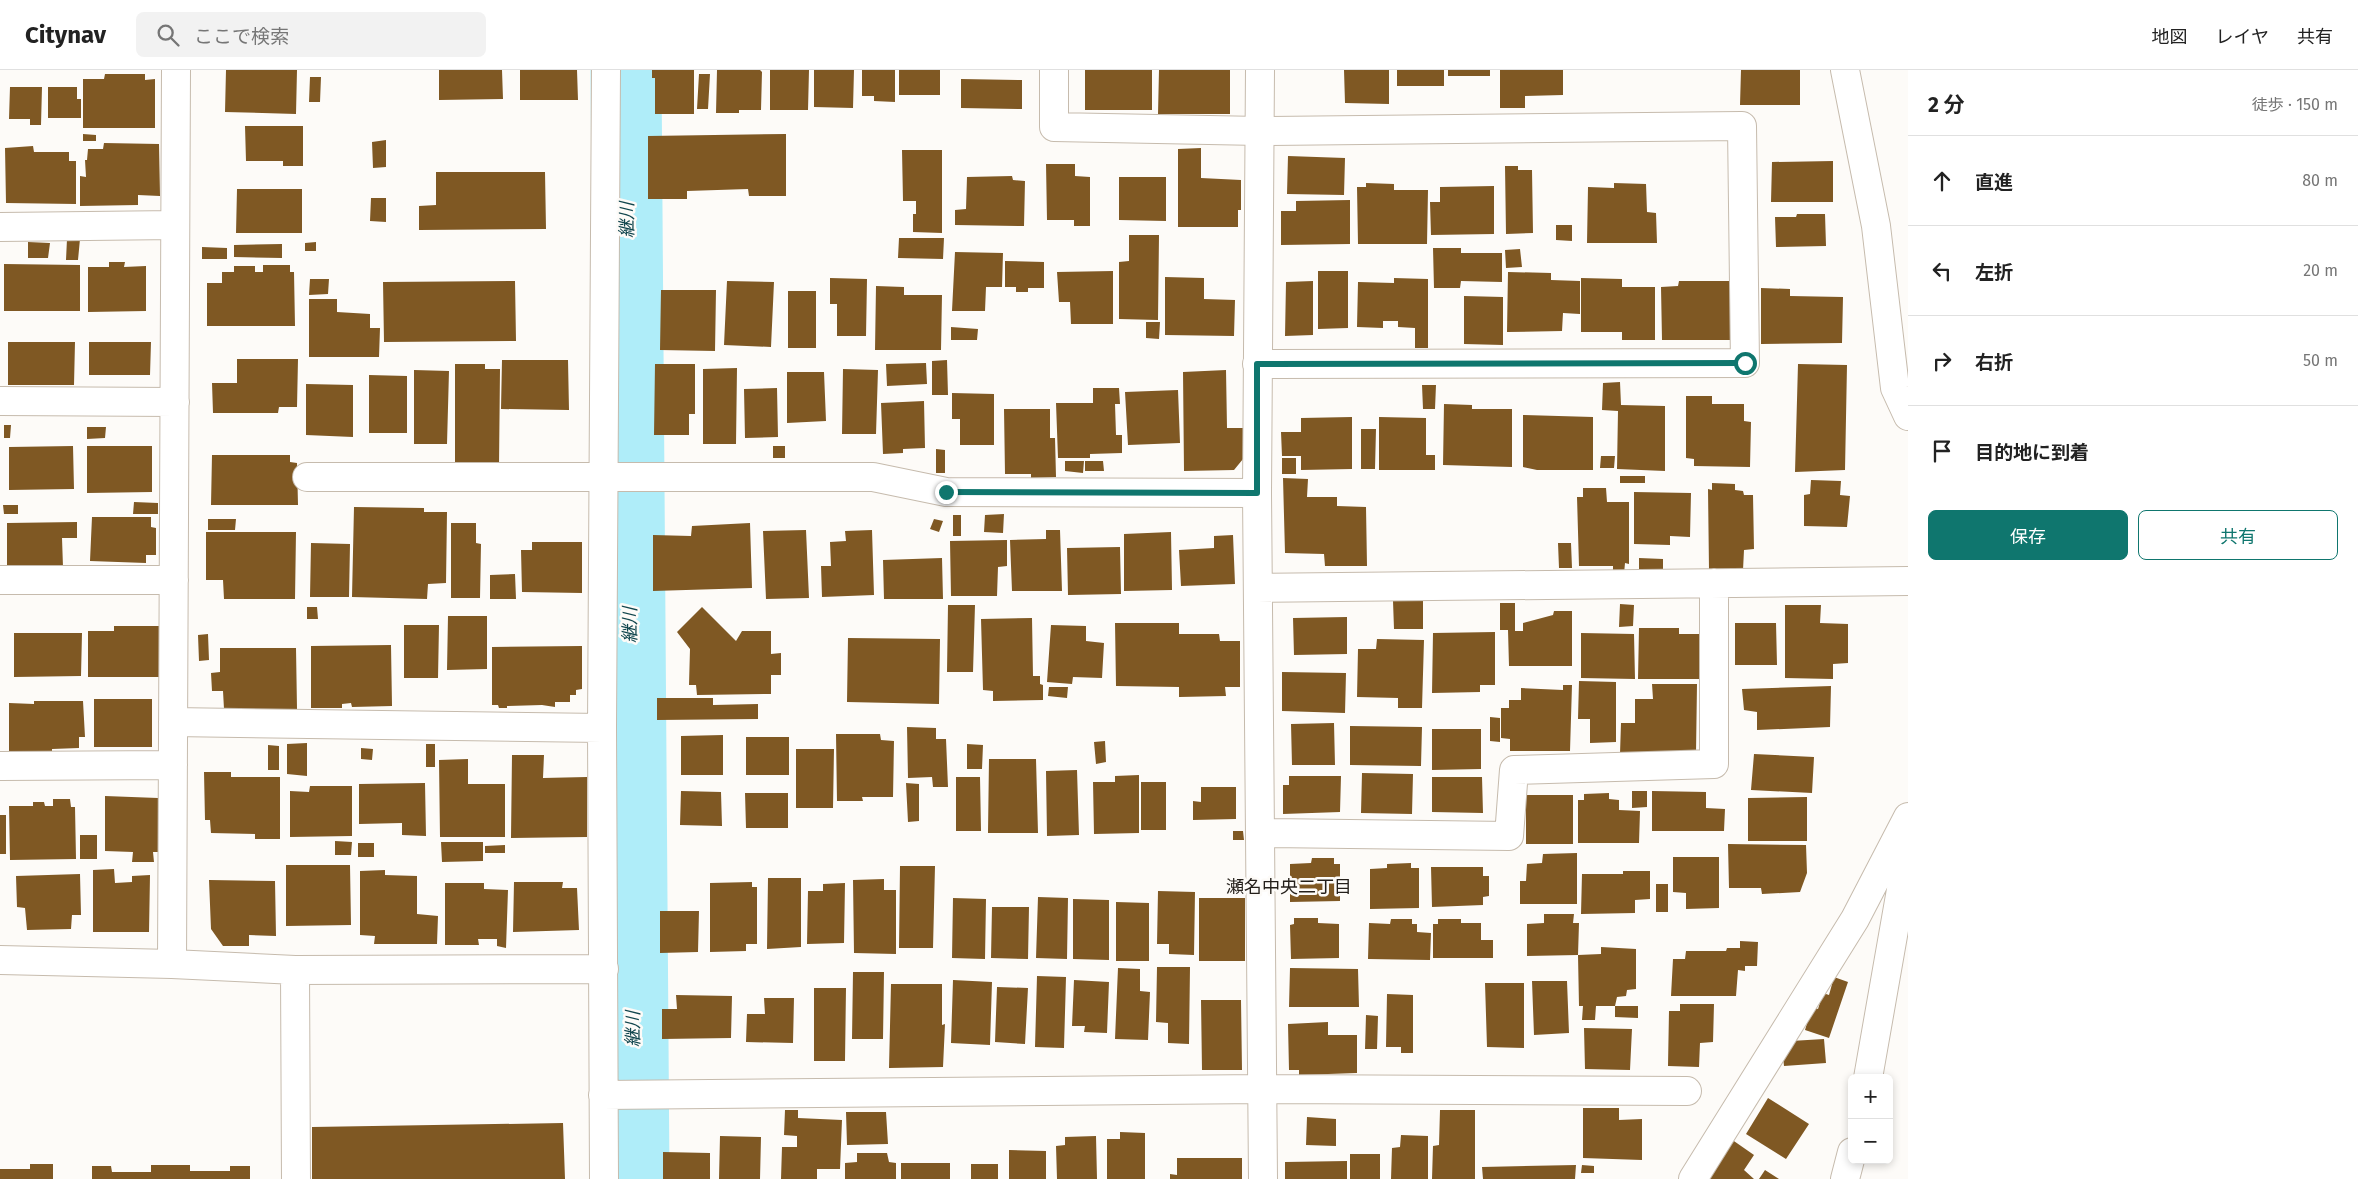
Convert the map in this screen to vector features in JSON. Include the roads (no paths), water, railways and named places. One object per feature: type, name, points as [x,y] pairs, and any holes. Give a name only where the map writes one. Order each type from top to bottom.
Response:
[{"type":"street","points":[[172,964],[176,70]]},
{"type":"street","points":[[604,1179],[602,728],[606,70]]},
{"type":"street","points":[[1054,70],[1054,127],[1260,131],[1742,126],[1745,363],[1257,364]]},
{"type":"street","points":[[1260,70],[1257,493],[1263,1179]]},
{"type":"street","points":[[1846,70],[1876,226],[1895,388],[1908,416]]},
{"type":"street","points":[[0,227],[175,225]]},
{"type":"street","points":[[0,401],[174,402]]},
{"type":"street","points":[[307,477],[873,477],[946,492],[1257,493]]},
{"type":"street","points":[[0,580],[174,580]]},
{"type":"street","points":[[1258,588],[1908,581]]},
{"type":"street","points":[[1260,833],[1509,836],[1514,770],[1714,764],[1714,583]]},
{"type":"street","points":[[174,722],[602,728]]},
{"type":"street","points":[[0,766],[173,766]]},
{"type":"street","points":[[1693,1179],[1856,919],[1908,817]]},
{"type":"street","points":[[1869,1074],[1908,850]]},
{"type":"street","points":[[0,960],[172,964],[295,970],[604,969]]},
{"type":"street","points":[[295,970],[296,1179]]},
{"type":"street","points":[[603,1095],[1262,1089],[1686,1091]]},
{"type":"street","points":[[1845,1179],[1849,1164]]},
{"type":"waterway","name":"継川","points":[[626,70],[634,1179]]},
{"type":"district","name":"瀬名中央二丁目","points":[[1289,887]]}]
